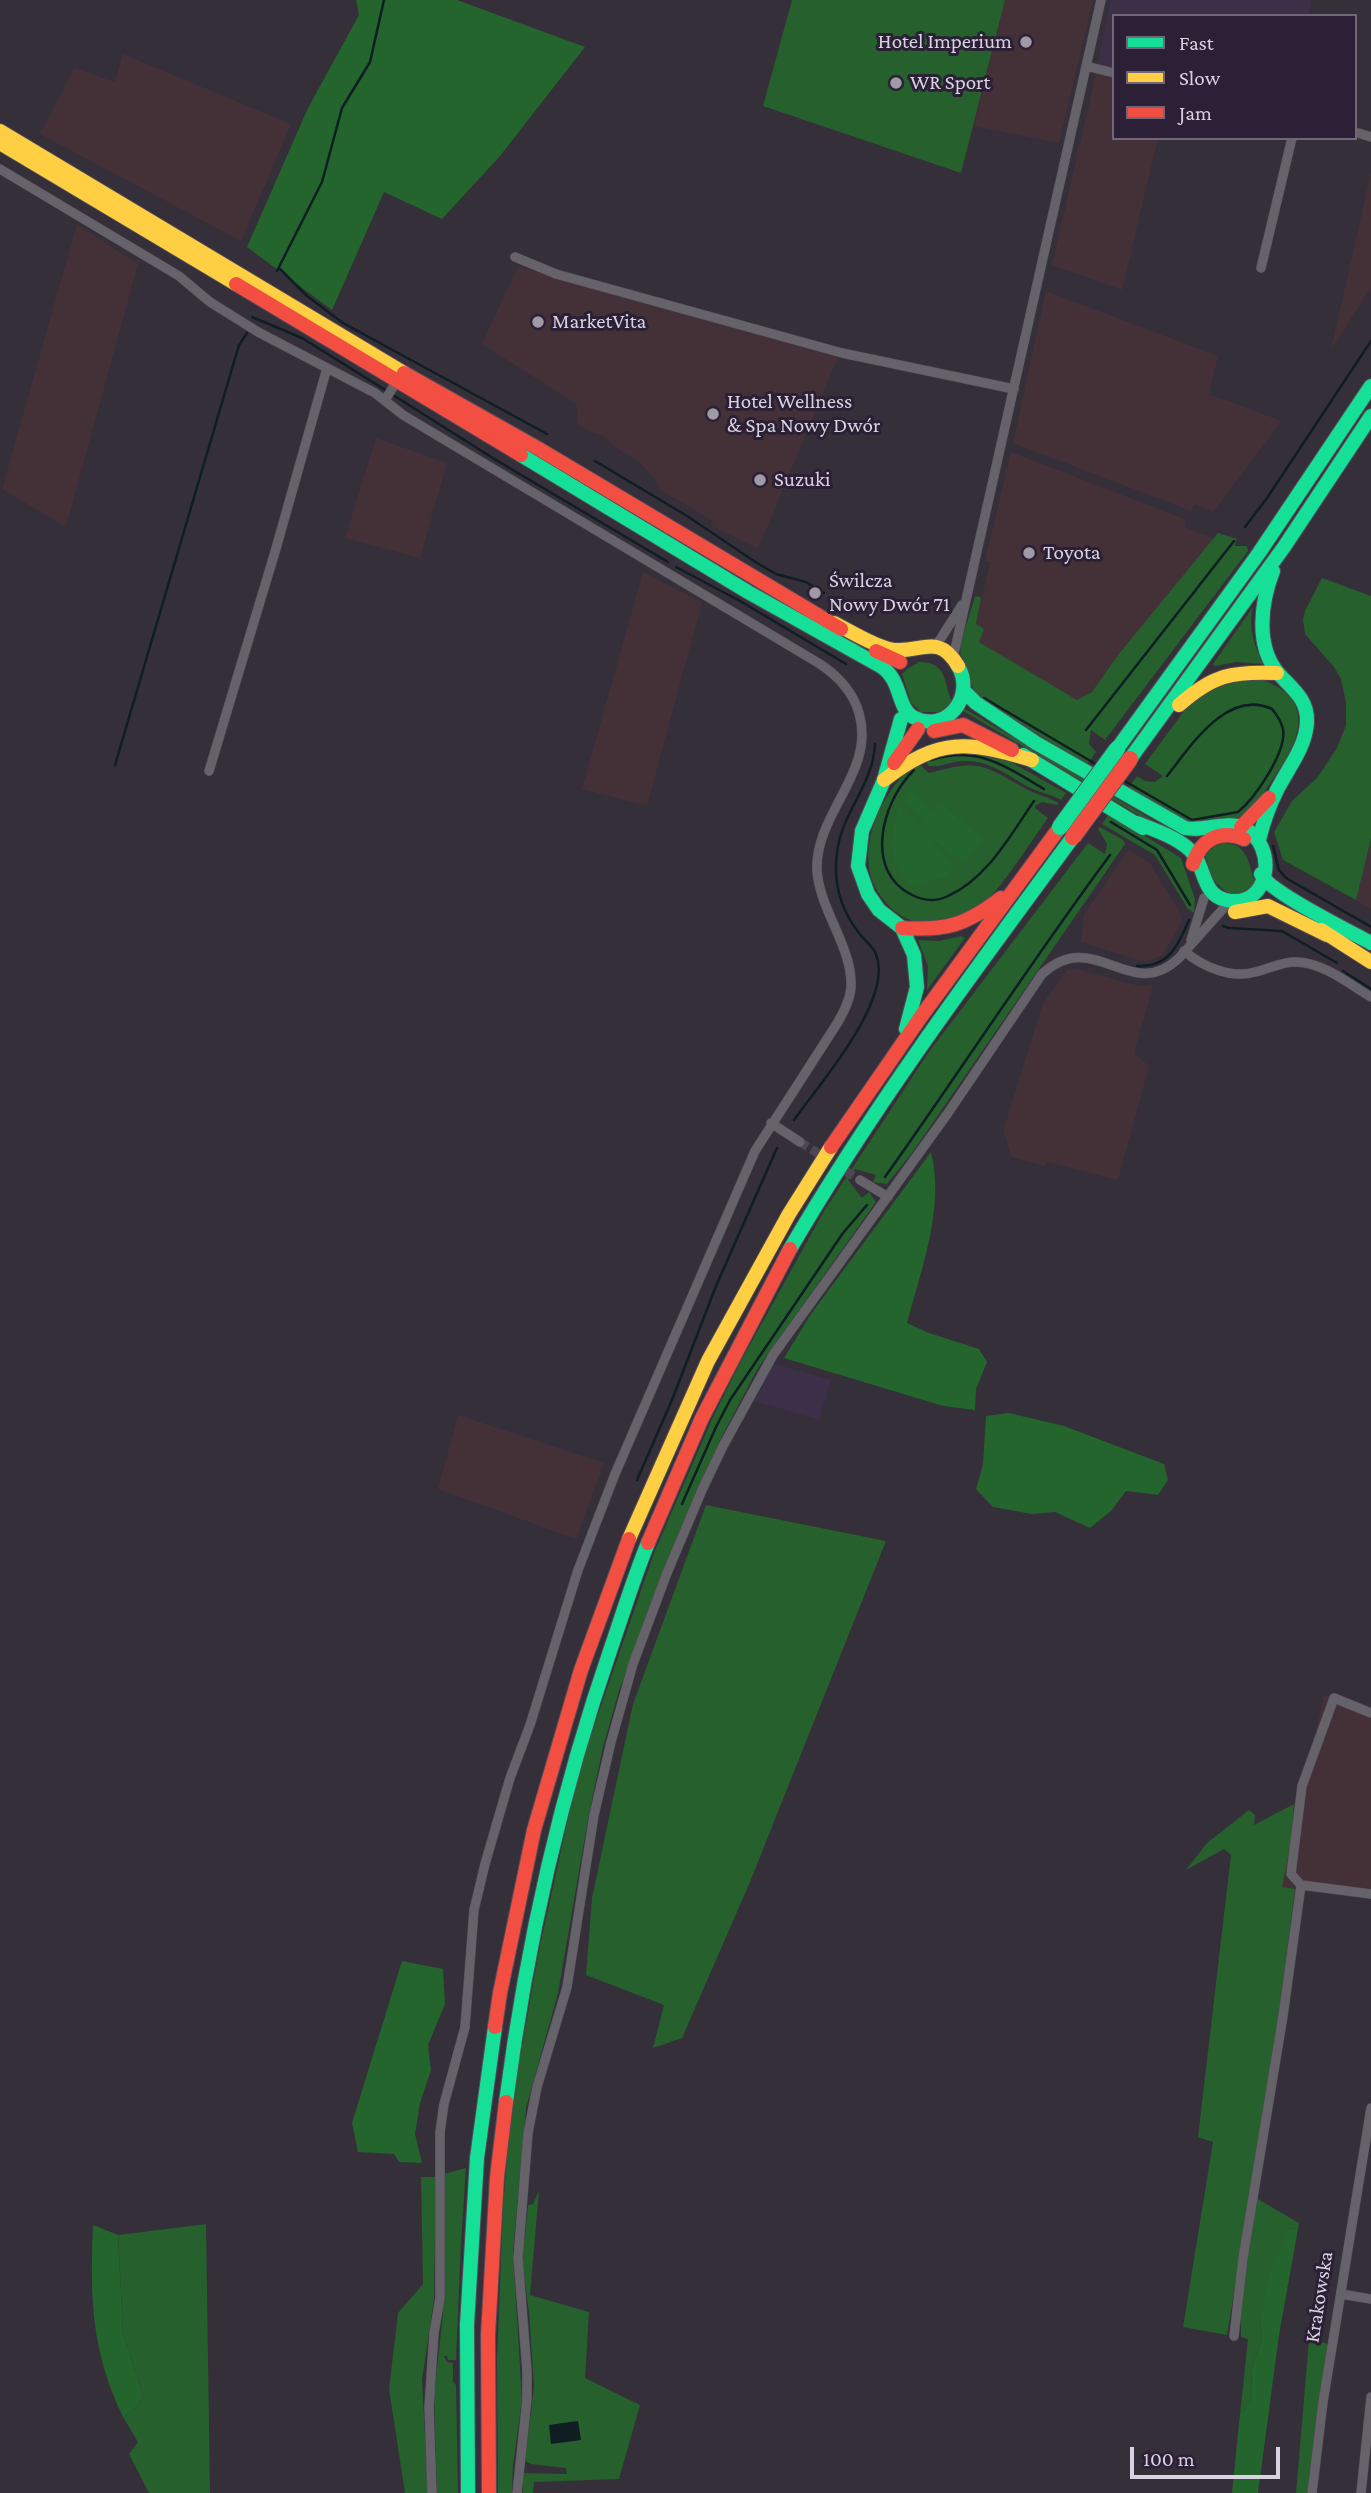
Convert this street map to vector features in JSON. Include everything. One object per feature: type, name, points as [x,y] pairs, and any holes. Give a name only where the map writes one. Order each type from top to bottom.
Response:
[{"type":"main road","points":[[0,131],[394,367],[539,449],[832,631],[893,674],[901,704],[922,725]]},
{"type":"main road","points":[[0,143],[397,381],[832,631],[887,649],[898,650],[919,645],[953,658],[962,671],[960,702],[941,721],[922,725],[884,780]]},
{"type":"main road","points":[[489,2493],[486,2374],[494,2192],[509,2063],[545,1867],[579,1741],[617,1623],[691,1440],[775,1274],[838,1169],[1066,832],[1117,749],[1259,553],[1371,386]]},
{"type":"main road","points":[[468,2493],[469,2269],[478,2149],[489,2059],[523,1870],[548,1775],[575,1685],[623,1548],[649,1486],[729,1320],[823,1158],[902,1042],[1017,886],[1150,733],[1284,547],[1371,416]]},
{"type":"main road","points":[[1259,840],[1276,791],[1303,742],[1307,721],[1305,706],[1298,692],[1277,673],[1264,641],[1261,618],[1268,584],[1284,547]]},
{"type":"main road","points":[[932,650],[913,654],[893,674],[893,706],[901,719],[936,731],[963,725],[1028,757],[1137,823],[1157,830],[1190,850],[1194,861],[1195,886],[1204,898],[1225,905],[1243,901],[1263,881],[1266,854],[1259,840],[1221,824],[1205,830],[1192,830],[1134,801],[960,702]]},
{"type":"main road","points":[[932,650],[949,667],[960,702],[969,719],[1004,739],[1028,757]]},
{"type":"main road","points":[[1150,733],[1200,685],[1209,680],[1235,672],[1277,673]]},
{"type":"main road","points":[[901,719],[884,780],[862,831],[858,866],[865,890],[874,904],[902,928],[914,955],[917,982],[902,1042]]},
{"type":"main road","points":[[884,780],[896,769],[926,752],[951,745],[974,745],[1028,757]]},
{"type":"main road","points":[[1194,861],[1205,841],[1237,831],[1276,791]]},
{"type":"main road","points":[[1134,801],[1152,816],[1187,836],[1205,841]]},
{"type":"main road","points":[[1237,831],[1254,849],[1263,881],[1308,909],[1371,962]]},
{"type":"main road","points":[[1194,861],[1201,867],[1207,889],[1235,912],[1268,905],[1305,926],[1331,928],[1371,943]]},
{"type":"main road","points":[[902,928],[940,930],[958,926],[981,914],[1017,886]]},
{"type":"street","points":[[953,658],[1101,0]]},
{"type":"street","points":[[1086,66],[1112,72]]},
{"type":"street","points":[[1261,268],[1292,140]]},
{"type":"street","points":[[0,169],[179,276],[209,302],[258,332],[385,400],[403,415],[820,664],[837,677],[852,696],[861,719],[861,750],[823,837],[817,869],[823,899],[848,965],[850,995],[838,1022],[771,1123],[755,1152],[687,1305],[578,1570],[530,1725],[510,1778],[485,1864],[474,1910],[465,2026],[444,2104],[440,2132],[440,2298],[434,2333],[429,2407],[432,2493]]},
{"type":"street","points":[[515,257],[556,274],[842,353],[1014,389]]},
{"type":"street","points":[[209,771],[327,368]]},
{"type":"street","points":[[385,400],[397,381]]},
{"type":"street","points":[[932,650],[966,598]]},
{"type":"street","points":[[1187,948],[1204,898]]},
{"type":"street","points":[[517,2493],[527,2399],[518,2258],[528,2133],[537,2087],[566,1987],[592,1822],[623,1696],[667,1573],[702,1490],[772,1355],[888,1197],[1025,997],[1050,967],[1063,960],[1082,957],[1093,958],[1137,974],[1147,975],[1165,970],[1225,905]]},
{"type":"street","points":[[1187,948],[1211,967],[1230,974],[1245,975],[1282,964],[1305,963],[1328,971],[1371,997]]},
{"type":"street","points":[[771,1123],[800,1142]]},
{"type":"street","points":[[860,1180],[888,1197]]},
{"type":"street","points":[[1371,1713],[1334,1698],[1302,1786],[1291,1874],[1301,1885],[1371,1894]]},
{"type":"street","points":[[1234,2336],[1243,2258],[1301,1885]]},
{"type":"street","name":"Krakowska","points":[[1312,2493],[1323,2402],[1371,2108]]},
{"type":"street","points":[[1341,2294],[1371,2299]]},
{"type":"street","points":[[1361,2493],[1371,2397]]},
{"type":"shaded area","points":[[1005,0],[1093,0],[1059,143],[974,126]]},
{"type":"shaded area","points":[[1111,0],[1312,0],[1309,14],[1112,14],[1112,68],[1097,65]]},
{"type":"shaded area","points":[[123,54],[291,124],[241,241],[40,134],[74,68],[115,82]]},
{"type":"shaded area","points":[[1096,74],[1112,78],[1112,140],[1158,140],[1122,290],[1052,265]]},
{"type":"shaded area","points":[[1371,172],[1371,287],[1331,350]]},
{"type":"shaded area","points":[[77,224],[138,264],[66,527],[2,489]]},
{"type":"shaded area","points":[[518,266],[838,357],[758,549],[712,526],[713,521],[659,489],[657,481],[639,462],[603,436],[577,424],[578,412],[575,403],[482,344]]},
{"type":"shaded area","points":[[1046,291],[1218,356],[1209,394],[1282,421],[1213,512],[1194,504],[1191,511],[1013,443]]},
{"type":"shaded area","points":[[376,438],[447,463],[420,558],[345,538]]},
{"type":"shaded area","points":[[1011,452],[1187,520],[1185,527],[1215,539],[1118,655],[1092,692],[1076,700],[979,642],[976,624],[990,562],[985,561]]},
{"type":"shaded area","points":[[643,572],[702,602],[647,806],[582,789]]},
{"type":"shaded area","points":[[1371,839],[1371,909],[1356,900]]},
{"type":"shaded area","points":[[1128,850],[1149,862],[1182,916],[1181,923],[1163,955],[1145,962],[1081,942],[1084,915]]},
{"type":"shaded area","points":[[1076,969],[1139,986],[1153,985],[1134,1054],[1146,1063],[1148,1070],[1118,1180],[1048,1162],[1045,1166],[1012,1157],[1003,1131],[1043,1003],[1067,970]]},
{"type":"shaded area","points":[[772,1363],[831,1380],[819,1420],[754,1401],[764,1385],[759,1385]]},
{"type":"shaded area","points":[[458,1415],[604,1463],[576,1539],[438,1489]]},
{"type":"shaded area","points":[[1324,1695],[1371,1711],[1371,1897],[1281,1887]]},
{"type":"shaded area","points":[[578,2421],[581,2440],[551,2444],[549,2425]]},
{"type":"green space","points":[[356,0],[457,0],[585,47],[500,156],[442,219],[384,192],[332,310],[247,247],[308,108],[359,15]]},
{"type":"green space","points":[[792,0],[1005,0],[961,173],[763,106]]},
{"type":"green space","points":[[1218,533],[1237,539],[1234,546],[1247,546],[1248,551],[1105,740],[1091,730],[1089,744],[1096,752],[1087,765],[976,696],[960,653],[961,641],[975,597],[979,596],[981,599],[976,624],[984,629],[979,642],[1077,700],[1092,692],[1118,655]]},
{"type":"green space","points":[[1322,578],[1371,596],[1371,839],[1356,900],[1283,860],[1274,832],[1292,801],[1317,778],[1337,748],[1346,725],[1346,703],[1341,679],[1305,634],[1305,611]]},
{"type":"green space","points":[[1253,607],[1253,636],[1263,664],[1236,662],[1215,666],[1213,664]]},
{"type":"green space","points":[[919,662],[935,665],[943,674],[952,702],[940,712],[921,712],[911,703],[902,674]]},
{"type":"green space","points":[[1258,678],[1278,687],[1291,698],[1297,711],[1298,724],[1289,754],[1246,816],[1216,819],[1193,826],[1128,789],[1137,776],[1145,781],[1155,782],[1163,776],[1145,764],[1192,700],[1217,682]]},
{"type":"green space","points":[[964,709],[1193,844],[1189,845],[963,711]]},
{"type":"green space","points":[[941,751],[1000,756],[1066,793],[1061,800],[984,764],[961,761],[929,766],[923,758]]},
{"type":"green space","points":[[917,762],[929,773],[960,766],[981,767],[1059,803],[1057,805],[1042,802],[1035,806],[1048,818],[1021,857],[999,887],[977,910],[954,921],[937,923],[908,919],[890,907],[873,883],[869,845],[873,826],[891,790]]},
{"type":"green space","points":[[911,788],[933,811],[941,803],[983,839],[966,861],[949,853],[932,840],[954,869],[945,877],[913,887],[898,868],[892,849],[898,805],[920,827],[924,821],[903,797]]},
{"type":"green space","points":[[1109,814],[1181,858],[1195,899],[1194,913],[1188,909],[1155,855],[1102,824]]},
{"type":"green space","points":[[1100,827],[1123,840],[1125,844],[912,1153],[887,1184],[873,1182],[876,1175],[855,1169],[848,1180],[862,1198],[869,1192],[876,1202],[758,1368],[720,1440],[669,1556],[619,1691],[603,1747],[588,1819],[558,1993],[526,2108],[513,2252],[522,2400],[512,2493],[498,2493],[497,2359],[503,2207],[511,2109],[538,1955],[571,1805],[586,1749],[654,1553],[712,1419],[824,1211],[928,1053],[1088,843],[1105,854],[1107,844],[1098,829]]},
{"type":"green space","points":[[1224,843],[1238,847],[1249,862],[1255,882],[1242,892],[1226,892],[1213,880],[1205,855],[1215,846]]},
{"type":"green space","points":[[961,936],[965,938],[927,990],[928,966],[918,940],[939,941]]},
{"type":"green space","points":[[931,1152],[935,1195],[930,1239],[907,1323],[979,1349],[987,1362],[976,1389],[975,1410],[943,1406],[784,1358],[811,1314]]},
{"type":"green space","points":[[1009,1413],[1064,1426],[1164,1464],[1168,1480],[1158,1495],[1126,1491],[1111,1511],[1090,1528],[1055,1512],[1032,1514],[993,1507],[976,1489],[983,1465],[986,1416]]},
{"type":"green space","points":[[706,1505],[886,1541],[750,1882],[682,2038],[653,2048],[664,2005],[586,1975],[592,1898],[633,1704]]},
{"type":"green space","points":[[1294,1804],[1291,1843],[1282,1887],[1295,1889],[1274,2051],[1227,2335],[1183,2327],[1213,2142],[1198,2137],[1231,1855],[1224,1849],[1186,1870],[1207,1843],[1249,1810],[1255,1815],[1254,1825]]},
{"type":"green space","points":[[402,1961],[443,1969],[445,2004],[428,2045],[431,2070],[420,2103],[415,2134],[422,2163],[399,2162],[394,2154],[358,2152],[352,2123]]},
{"type":"green space","points":[[466,2168],[456,2360],[448,2360],[447,2356],[444,2356],[447,2362],[453,2363],[453,2382],[456,2385],[458,2493],[437,2493],[434,2396],[443,2314],[444,2174]]},
{"type":"green space","points":[[421,2177],[436,2177],[434,2299],[422,2380],[428,2493],[405,2493],[389,2389],[398,2313],[423,2284]]},
{"type":"green space","points":[[539,2191],[530,2295],[589,2312],[585,2378],[640,2405],[619,2479],[534,2482],[533,2493],[523,2493],[523,2473],[567,2474],[566,2468],[525,2461],[534,2387],[529,2312],[522,2262],[528,2205],[533,2204]]},
{"type":"green space","points":[[1256,2198],[1299,2223],[1298,2229],[1290,2228],[1260,2323],[1262,2338],[1252,2367],[1251,2402],[1240,2414],[1248,2339],[1241,2337],[1241,2304]]},
{"type":"green space","points":[[206,2224],[210,2493],[149,2493],[129,2454],[138,2442],[123,2417],[137,2407],[143,2396],[123,2333],[118,2235]]},
{"type":"green space","points":[[93,2225],[118,2235],[123,2333],[143,2396],[137,2407],[123,2417],[104,2369],[95,2323]]},
{"type":"green space","points":[[1290,2228],[1298,2229],[1279,2335],[1258,2493],[1232,2493],[1240,2414],[1251,2402],[1252,2367],[1262,2338],[1260,2323],[1270,2271]]},
{"type":"green space","points":[[1309,2340],[1329,2344],[1309,2493],[1296,2493]]},
{"type":"waterway","points":[[277,271],[322,182],[342,108],[370,62],[384,0]]},
{"type":"waterway","points":[[279,268],[307,296],[343,323],[547,434]]},
{"type":"waterway","points":[[252,317],[302,338],[387,391]]},
{"type":"waterway","points":[[115,765],[239,345],[247,333]]},
{"type":"waterway","points":[[1245,527],[1371,341]]},
{"type":"waterway","points":[[393,395],[668,562]]},
{"type":"waterway","points":[[595,461],[776,574],[806,582],[824,593]]},
{"type":"waterway","points":[[1086,730],[1234,541]]},
{"type":"waterway","points":[[676,567],[740,601],[846,664]]},
{"type":"waterway","points":[[984,698],[1099,766]]},
{"type":"waterway","points":[[1167,776],[1198,737],[1225,713],[1256,705],[1272,709],[1283,729],[1280,750],[1261,786],[1238,812]]},
{"type":"waterway","points":[[794,1120],[852,1040],[865,1017],[879,973],[873,948],[861,936],[843,905],[836,875],[837,853],[844,825],[869,773],[875,744]]},
{"type":"waterway","points":[[931,760],[963,755],[990,760],[1044,789]]},
{"type":"waterway","points":[[914,770],[893,799],[886,817],[883,853],[887,870],[897,884],[921,899],[944,898],[975,879],[1007,841],[1034,801]]},
{"type":"waterway","points":[[1123,780],[1192,820],[1238,812]]},
{"type":"waterway","points":[[1111,822],[1157,850],[1190,905]]},
{"type":"waterway","points":[[1273,846],[1279,870],[1286,878],[1371,927]]},
{"type":"waterway","points":[[885,1177],[1110,855]]},
{"type":"waterway","points":[[1137,966],[1148,966],[1165,959],[1181,938],[1189,920]]},
{"type":"waterway","points":[[1223,926],[1282,931],[1337,963]]},
{"type":"waterway","points":[[1343,971],[1371,989]]},
{"type":"waterway","points":[[637,1480],[672,1400],[716,1286],[777,1148]]},
{"type":"waterway","points":[[682,1504],[730,1400],[843,1233],[867,1205]]},
{"type":"tunnel","points":[[800,1142],[860,1180]]},
{"type":"traffic: fast","points":[[1117,749],[1259,553],[1371,386]]},
{"type":"traffic: fast","points":[[1130,759],[1284,547],[1371,416]]},
{"type":"traffic: fast","points":[[521,455],[748,592],[882,667],[893,679],[904,707],[913,717],[936,721],[955,710],[963,689],[963,678],[958,666]]},
{"type":"traffic: fast","points":[[1259,840],[1274,796],[1300,749],[1307,722],[1302,701],[1271,662],[1263,637],[1265,596],[1273,571]]},
{"type":"traffic: fast","points":[[965,692],[976,703],[1036,743],[1185,828],[1230,825],[1244,828],[1255,837],[1262,848],[1265,874],[1260,886],[1252,896],[1241,901],[1218,897],[1208,886],[1199,863],[1190,850],[1172,838],[1137,823]]},
{"type":"traffic: fast","points":[[901,719],[884,780],[862,831],[858,866],[868,894],[879,910],[902,928],[914,955],[917,987],[906,1029]]},
{"type":"traffic: fast","points":[[1060,827],[1117,749]]},
{"type":"traffic: fast","points":[[1023,755],[1143,828]]},
{"type":"traffic: fast","points":[[790,1249],[890,1091],[1073,837]]},
{"type":"traffic: fast","points":[[1261,874],[1278,891],[1371,943]]},
{"type":"traffic: fast","points":[[506,2102],[535,1929],[561,1816],[593,1703],[648,1543]]},
{"type":"traffic: fast","points":[[468,2493],[467,2325],[477,2158],[495,2027]]},
{"type":"traffic: slow","points":[[0,131],[404,373]]},
{"type":"traffic: slow","points":[[0,143],[236,284]]},
{"type":"traffic: slow","points":[[834,623],[889,649],[942,649],[958,666]]},
{"type":"traffic: slow","points":[[1179,705],[1202,687],[1224,677],[1247,673],[1277,673]]},
{"type":"traffic: slow","points":[[884,780],[921,756],[955,747],[990,749],[1032,760]]},
{"type":"traffic: slow","points":[[1235,912],[1268,906],[1327,935]]},
{"type":"traffic: slow","points":[[1321,930],[1371,962]]},
{"type":"traffic: slow","points":[[629,1539],[708,1361],[789,1214],[831,1147]]},
{"type":"traffic: jam","points":[[236,284],[521,455]]},
{"type":"traffic: jam","points":[[404,373],[539,449],[841,629]]},
{"type":"traffic: jam","points":[[876,651],[900,662]]},
{"type":"traffic: jam","points":[[934,731],[963,725],[1012,750]]},
{"type":"traffic: jam","points":[[894,763],[918,729]]},
{"type":"traffic: jam","points":[[1073,837],[1130,759]]},
{"type":"traffic: jam","points":[[1241,827],[1269,798]]},
{"type":"traffic: jam","points":[[831,1147],[920,1018],[1060,827]]},
{"type":"traffic: jam","points":[[1193,864],[1201,848],[1212,838],[1227,835],[1244,839]]},
{"type":"traffic: jam","points":[[902,928],[931,928],[955,924],[977,914],[1001,898]]},
{"type":"traffic: jam","points":[[648,1543],[702,1418],[790,1249]]},
{"type":"traffic: jam","points":[[495,2027],[534,1830],[581,1670],[629,1539]]},
{"type":"traffic: jam","points":[[489,2493],[488,2335],[497,2177],[506,2102]]},
{"type":"place","name":"Hotel Imperium","points":[[1026,42]]},
{"type":"place","name":"WR Sport","points":[[896,83]]},
{"type":"place","name":"MarketVita","points":[[538,322]]},
{"type":"place","name":"Hotel Wellness & Spa Nowy Dwór","points":[[713,414]]},
{"type":"place","name":"Suzuki","points":[[760,480]]},
{"type":"place","name":"Toyota","points":[[1029,553]]},
{"type":"place","name":"Świlcza Nowy Dwór 71","points":[[815,593]]}]
